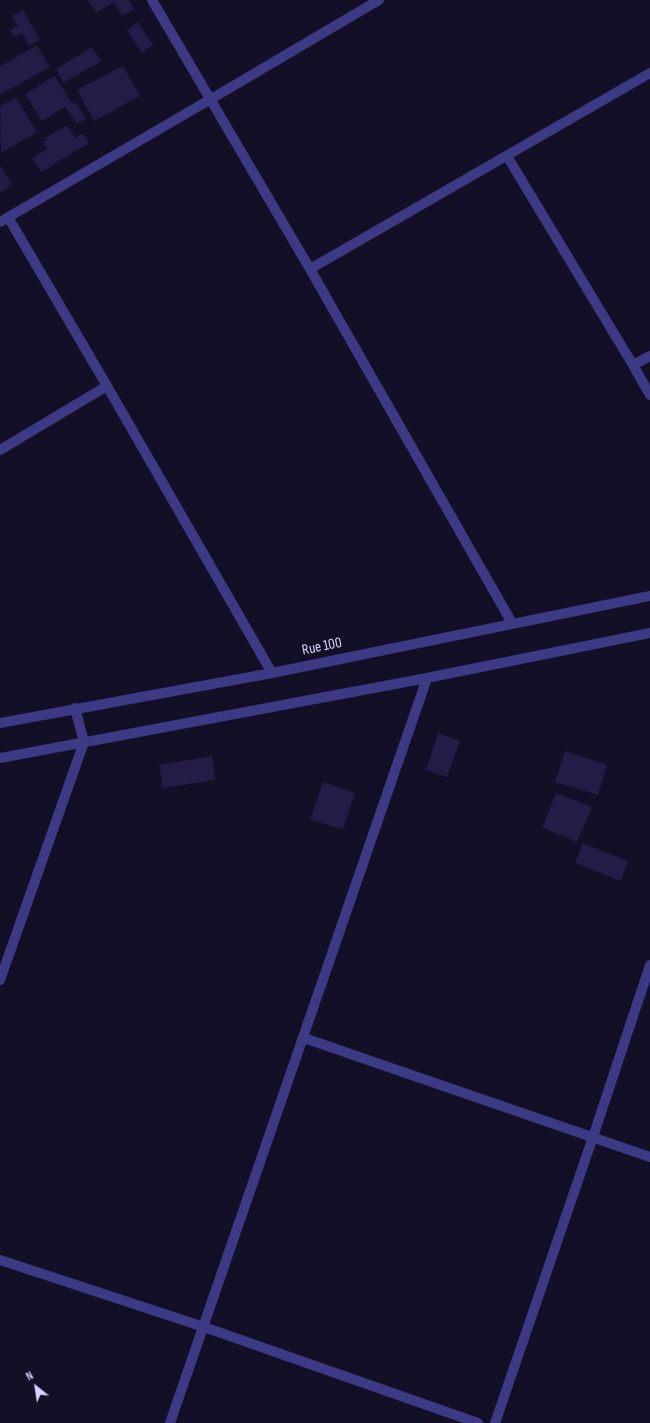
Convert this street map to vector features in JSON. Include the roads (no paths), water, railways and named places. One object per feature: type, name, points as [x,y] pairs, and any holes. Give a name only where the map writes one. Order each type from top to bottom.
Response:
[{"type":"street","points":[[152,0],[310,269],[512,623]]},
{"type":"street","points":[[272,673],[107,386],[4,220],[379,0]]},
{"type":"street","points":[[310,269],[650,73]]},
{"type":"street","points":[[507,156],[650,395]]},
{"type":"street","points":[[633,366],[650,356]]},
{"type":"street","points":[[0,450],[107,386]]},
{"type":"street","name":"Rue 100","points":[[0,723],[272,673],[650,596]]},
{"type":"street","points":[[0,758],[427,678],[650,633]]},
{"type":"street","points":[[170,1423],[427,678]]},
{"type":"street","points":[[0,980],[84,742],[75,708]]},
{"type":"street","points":[[495,1423],[650,965]]},
{"type":"street","points":[[304,1038],[650,1157]]},
{"type":"street","points":[[0,1260],[204,1327],[478,1423]]}]
